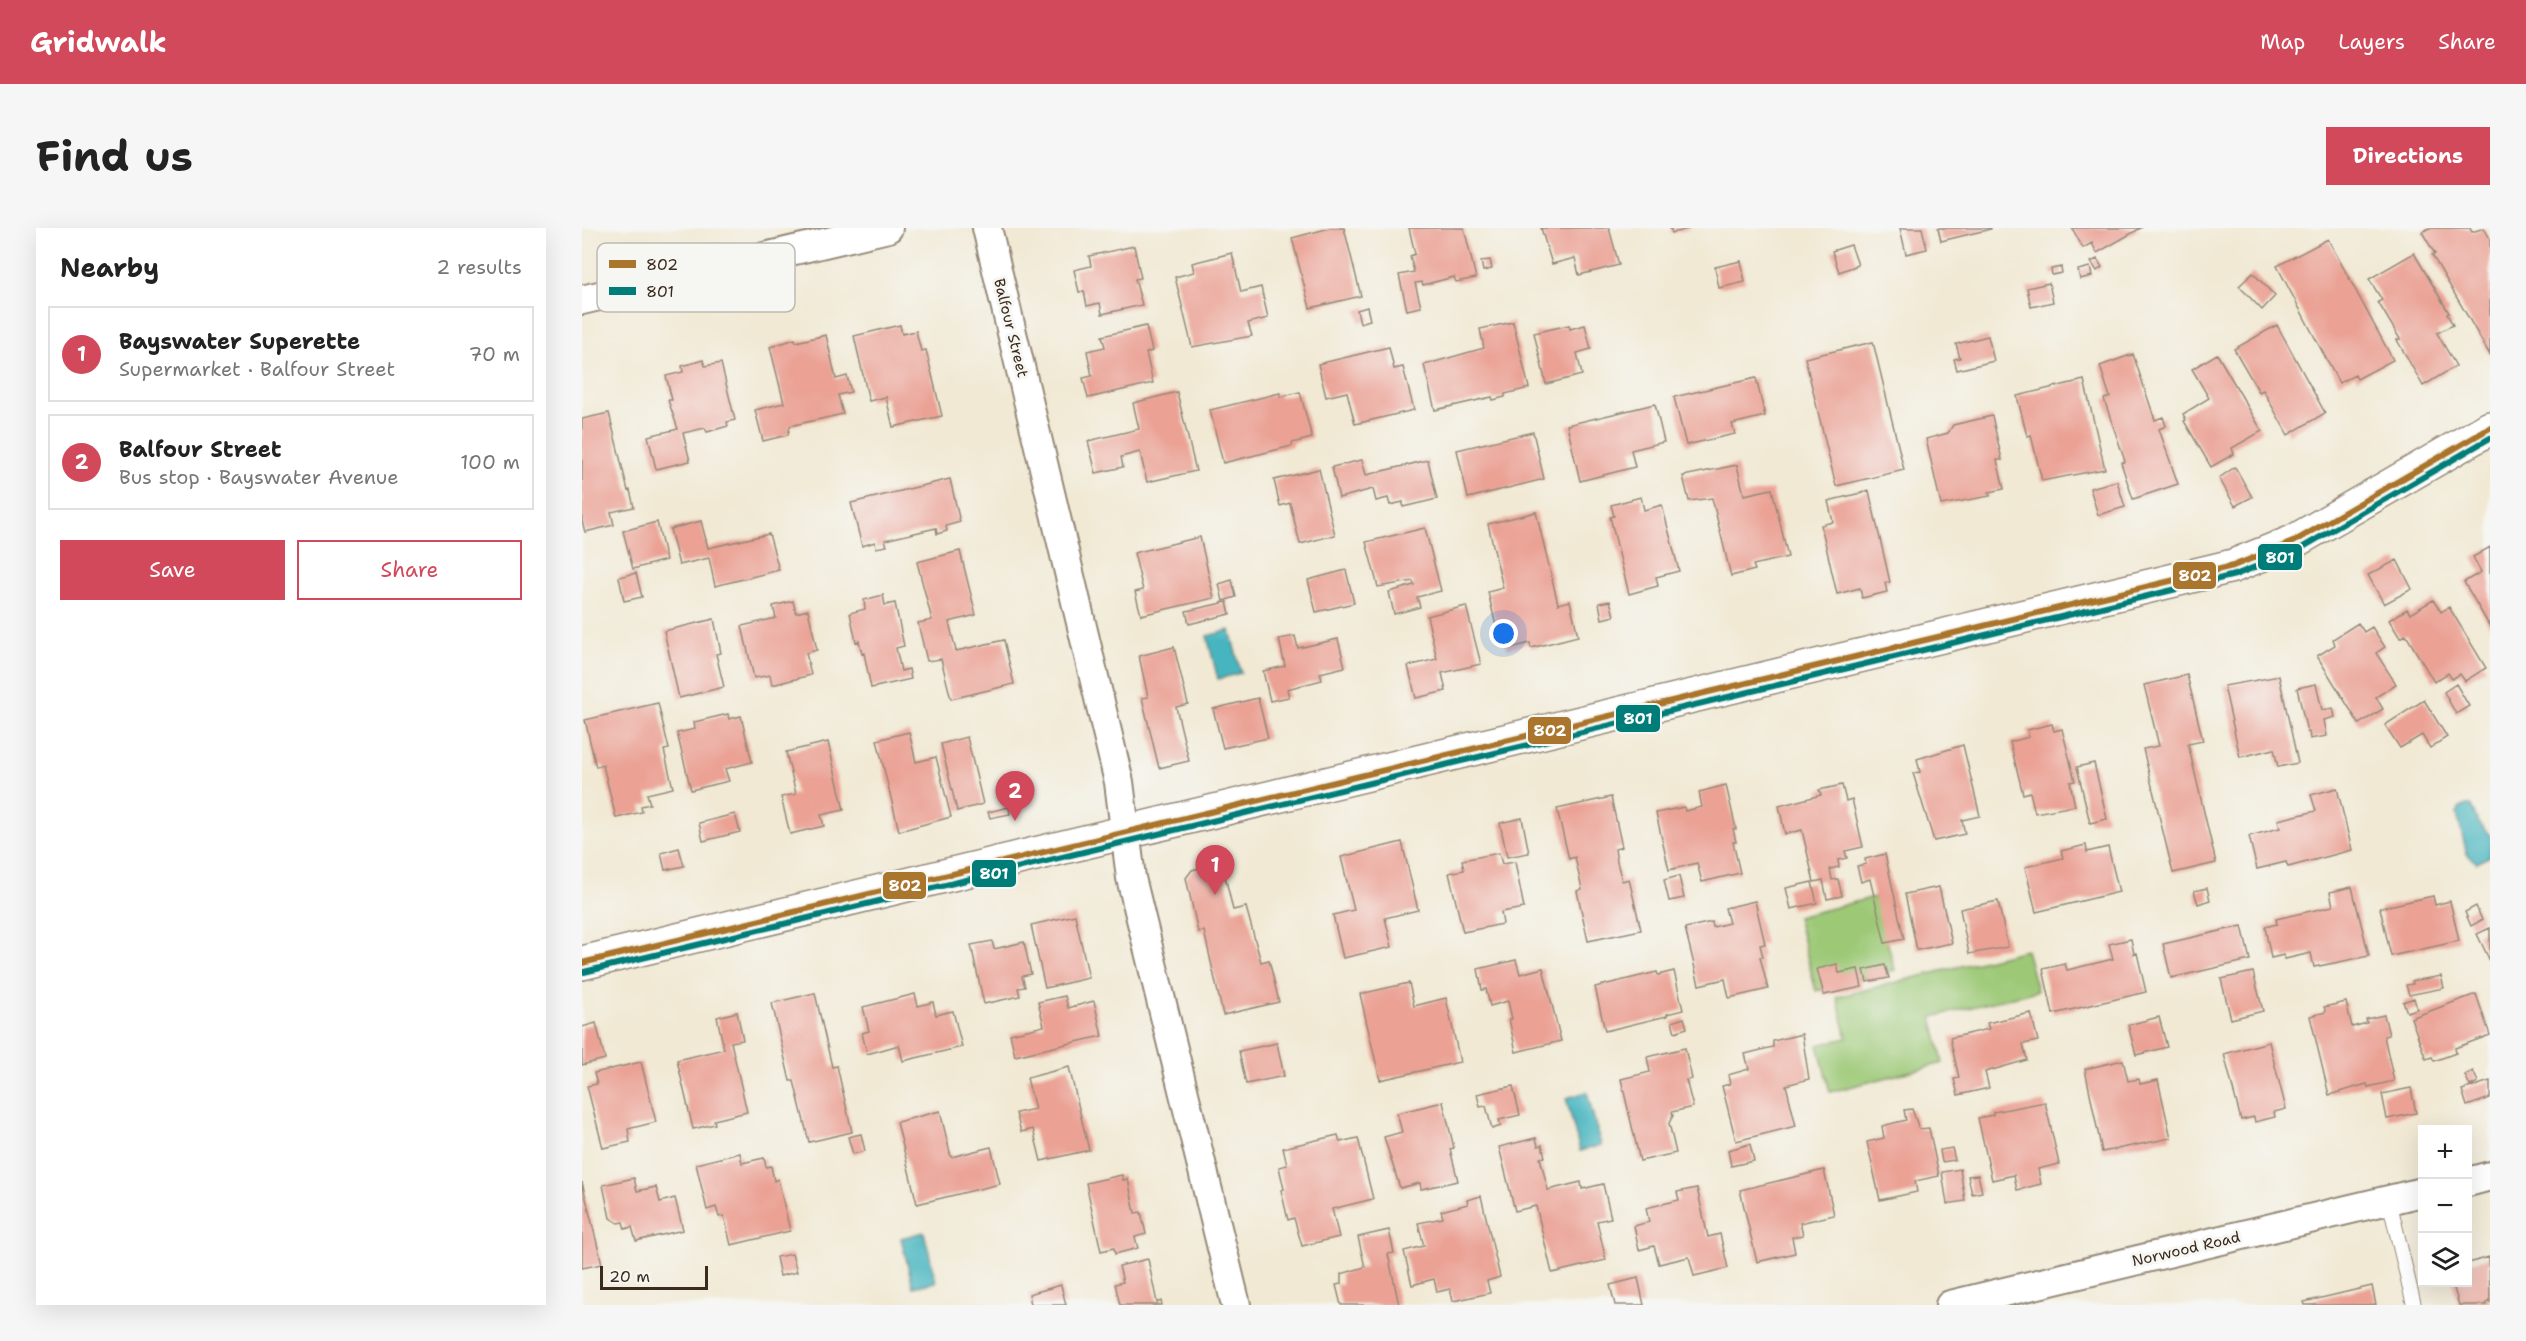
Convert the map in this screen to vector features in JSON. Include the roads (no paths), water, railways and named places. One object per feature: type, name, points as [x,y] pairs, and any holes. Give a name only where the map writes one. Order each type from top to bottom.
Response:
[{"type":"main road","points":[[582,963],[2233,566],[2293,542],[2490,428]]},
{"type":"street","points":[[795,250],[888,228]]},
{"type":"street","name":"Balfour Street","points":[[987,228],[1121,789],[1131,878],[1236,1305]]},
{"type":"street","points":[[582,300],[597,296]]},
{"type":"street","points":[[2472,1181],[2490,1176]]},
{"type":"street","name":"Norwood Road","points":[[1950,1305],[2418,1193]]},
{"type":"lane","points":[[2390,1200],[2415,1305]]},
{"type":"water","points":[[1230,630],[1241,673],[1218,679],[1207,636]]},
{"type":"water","points":[[2471,805],[2478,823],[2490,835],[2490,856],[2477,863],[2467,854],[2457,814],[2459,809]]},
{"type":"water","points":[[1587,1092],[1601,1145],[1580,1151],[1566,1098]]},
{"type":"water","points":[[924,1232],[936,1282],[913,1287],[901,1238]]},
{"type":"place","name":"Balfour Street","points":[[1015,821]]},
{"type":"place","name":"Bayswater Superette","points":[[1215,895]]}]
